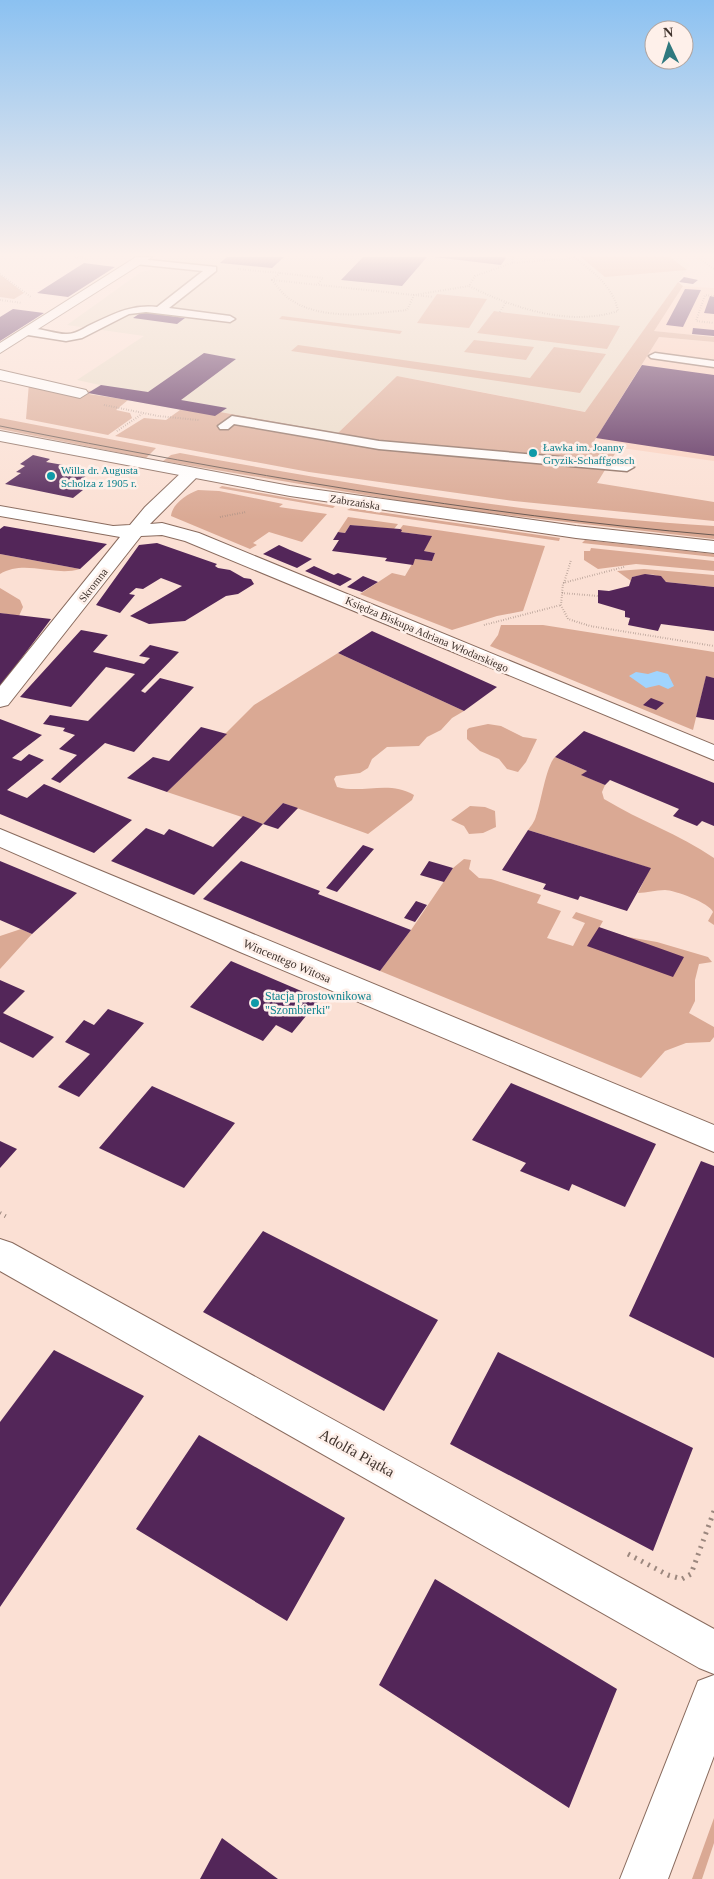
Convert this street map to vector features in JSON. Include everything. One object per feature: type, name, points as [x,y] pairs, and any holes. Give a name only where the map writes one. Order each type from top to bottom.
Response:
[{"type":"street","points":[[0,375],[80,393]]},
{"type":"street","name":"Zabrzańska","points":[[0,436],[190,474],[398,508],[576,532],[714,547]]},
{"type":"street","name":"Skromna","points":[[0,700],[151,511],[190,474]]},
{"type":"street","points":[[0,511],[105,531],[137,530]]},
{"type":"street","name":"Księdza Biskupa Adriana Włodarskiego","points":[[137,530],[168,530],[226,550],[714,753]]},
{"type":"street","name":"Wincentego Witosa","points":[[0,838],[714,1139]]},
{"type":"street","name":"Adolfa Piątka","points":[[4,1236],[714,1654]]},
{"type":"street","points":[[644,1879],[714,1697]]},
{"type":"lane","points":[[655,356],[714,364]]},
{"type":"lane","points":[[228,423],[379,445],[627,467]]},
{"type":"path","points":[[98,404],[143,413],[228,423]]},
{"type":"path","points":[[116,432],[143,413]]},
{"type":"path","points":[[212,518],[253,510]]},
{"type":"path","points":[[573,556],[563,583],[562,593],[561,606],[568,619],[590,626],[714,646]]},
{"type":"path","points":[[563,583],[586,576]]},
{"type":"path","points":[[562,593],[598,596]]},
{"type":"path","points":[[480,627],[561,606]]},
{"type":"path","points":[[0,1214],[4,1236]]},
{"type":"path","points":[[625,1552],[668,1575],[682,1579],[691,1574],[714,1511]]},
{"type":"shaded area","points":[[131,345],[634,345],[586,412],[397,376],[338,433],[220,412],[215,416],[88,393],[100,385],[77,380]]},
{"type":"shaded area","points":[[298,345],[530,378],[554,347],[606,354],[580,393],[291,351]]},
{"type":"shaded area","points":[[470,345],[514,345],[534,347],[526,360],[464,352]]},
{"type":"shaded area","points":[[572,345],[609,345],[607,349]]},
{"type":"shaded area","points":[[633,345],[654,345],[593,443],[619,447],[597,483],[714,502],[714,521],[514,501],[309,472],[115,436],[144,418],[166,420],[180,410],[220,412],[338,433],[397,376],[585,412]]},
{"type":"shaded area","points":[[654,345],[714,345],[714,461],[593,444]]},
{"type":"shaded area","points":[[29,383],[92,391],[89,394],[128,400],[116,410],[130,413],[132,418],[108,435],[26,419]]},
{"type":"shaded area","points":[[0,418],[156,448],[146,458],[0,429]]},
{"type":"shaded area","points":[[180,453],[446,498],[581,515],[714,526],[714,539],[436,507],[163,461],[171,455]]},
{"type":"shaded area","points":[[222,486],[335,506],[333,508],[219,488]]},
{"type":"shaded area","points":[[198,490],[219,491],[283,504],[279,507],[327,514],[302,542],[269,532],[253,543],[257,545],[250,549],[171,516],[174,507],[181,500]]},
{"type":"shaded area","points":[[351,508],[560,538],[559,541],[347,510]]},
{"type":"shaded area","points":[[348,517],[398,524],[394,529],[350,525],[345,533],[338,532]]},
{"type":"shaded area","points":[[403,525],[545,546],[523,611],[497,616],[452,630],[360,594],[392,573],[405,576],[415,559],[432,561],[435,553],[424,551],[431,536],[401,532],[400,529]]},
{"type":"shaded area","points":[[585,540],[714,554],[714,557],[582,543]]},
{"type":"shaded area","points":[[591,548],[714,561],[714,571],[636,564],[598,569],[584,560],[584,551],[590,551]]},
{"type":"shaded area","points":[[0,554],[80,569],[60,571],[19,568],[0,574]]},
{"type":"shaded area","points":[[644,569],[714,575],[714,587],[666,582],[654,575],[632,577],[631,581],[617,571]]},
{"type":"shaded area","points":[[0,588],[20,600],[23,607],[19,616],[0,613]]},
{"type":"shaded area","points":[[501,625],[543,625],[714,652],[714,678],[706,677],[693,730],[490,646],[498,635]]},
{"type":"shaded area","points":[[338,653],[464,711],[452,718],[441,730],[427,737],[419,746],[387,747],[372,759],[368,768],[360,773],[336,776],[334,779],[337,787],[347,789],[395,788],[414,795],[412,800],[368,834],[283,803],[263,824],[167,792],[254,705]]},
{"type":"shaded area","points":[[488,724],[501,726],[523,737],[537,739],[526,762],[518,772],[507,769],[499,759],[480,751],[467,739],[467,730],[469,728]]},
{"type":"shaded area","points":[[555,757],[587,771],[582,775],[605,785],[602,792],[604,799],[701,849],[714,858],[714,925],[708,921],[713,912],[710,908],[691,898],[665,890],[638,893],[650,868],[528,830],[535,818],[546,776]]},
{"type":"shaded area","points":[[470,806],[485,807],[495,811],[496,827],[483,833],[469,834],[464,826],[451,820]]},
{"type":"shaded area","points":[[464,859],[471,860],[469,869],[479,878],[491,879],[541,895],[537,903],[561,911],[547,938],[573,946],[585,923],[572,918],[576,912],[603,921],[599,928],[708,957],[712,962],[699,964],[695,980],[695,1001],[689,1013],[714,1027],[714,1037],[710,1042],[686,1043],[665,1051],[641,1078],[380,971],[411,930],[453,868]]},
{"type":"shaded area","points":[[21,929],[32,934],[0,969],[0,936]]},
{"type":"shaded area","points":[[714,1818],[714,1843],[702,1879],[692,1879]]},
{"type":"water","points":[[657,671],[668,674],[674,686],[668,689],[659,685],[646,688],[629,676],[636,672],[648,674]]},
{"type":"building","points":[[204,353],[236,359],[181,400],[227,408],[215,416],[88,393],[101,385],[148,392]]},
{"type":"building","points":[[642,365],[714,375],[714,456],[596,438]]},
{"type":"building","name":"Willa dr. Augusta Scholza z 1905 r.","points":[[33,455],[50,459],[46,462],[92,470],[73,488],[83,490],[73,498],[5,484],[21,473],[16,472],[25,466],[20,464]]},
{"type":"building","points":[[350,525],[400,529],[402,530],[401,532],[432,536],[424,551],[435,553],[432,561],[415,559],[413,565],[385,561],[387,558],[332,551],[339,540],[333,540],[338,532],[345,533]]},
{"type":"building","points":[[4,526],[107,544],[80,569],[0,554],[0,529]]},
{"type":"building","points":[[157,543],[217,564],[215,566],[218,568],[230,570],[244,578],[251,579],[254,584],[238,594],[226,596],[185,621],[149,624],[130,616],[182,586],[161,578],[143,589],[136,588],[129,594],[135,595],[120,613],[96,605],[139,545]]},
{"type":"building","points":[[279,545],[312,559],[297,568],[263,554]]},
{"type":"building","points":[[314,566],[334,575],[338,573],[352,579],[340,586],[305,571]]},
{"type":"building","points":[[645,574],[661,576],[666,582],[714,587],[714,631],[661,624],[658,631],[628,625],[630,618],[625,617],[625,611],[598,603],[598,590],[609,591],[629,586],[632,577]]},
{"type":"building","points":[[363,576],[378,582],[362,592],[347,587]]},
{"type":"building","points":[[0,613],[51,619],[0,687]]},
{"type":"building","points":[[81,630],[108,635],[93,652],[144,664],[150,658],[139,656],[150,645],[179,652],[141,691],[145,693],[160,678],[194,687],[134,752],[105,743],[60,783],[51,779],[77,755],[59,749],[75,735],[63,731],[65,728],[43,724],[50,715],[88,721],[135,674],[106,667],[71,707],[20,697]]},
{"type":"building","points":[[372,631],[497,687],[464,711],[338,653]]},
{"type":"building","points":[[706,676],[714,678],[714,720],[696,717]]},
{"type":"building","points":[[651,698],[664,703],[656,710],[643,705]]},
{"type":"building","points":[[0,719],[42,735],[12,758],[21,761],[29,754],[44,760],[7,790],[27,798],[44,784],[132,820],[94,853],[0,814]]},
{"type":"building","points":[[201,727],[227,734],[167,792],[127,778],[153,757],[169,761]]},
{"type":"building","points":[[584,731],[714,783],[714,826],[702,821],[697,826],[673,816],[679,809],[610,780],[605,785],[581,775],[587,771],[555,757]]},
{"type":"building","points":[[283,803],[298,808],[278,829],[263,824]]},
{"type":"building","points":[[243,816],[263,824],[194,895],[111,861],[146,828],[164,835],[169,829],[213,847]]},
{"type":"building","points":[[528,830],[651,868],[627,911],[580,896],[578,900],[543,889],[546,884],[502,870]]},
{"type":"building","points":[[363,845],[374,849],[337,892],[326,888]]},
{"type":"building","points":[[0,861],[77,893],[32,934],[0,920]]},
{"type":"building","points":[[241,861],[320,891],[318,894],[411,930],[380,971],[203,899]]},
{"type":"building","points":[[429,861],[453,868],[444,882],[420,875]]},
{"type":"building","points":[[416,901],[427,905],[415,922],[404,918]]},
{"type":"building","points":[[599,927],[684,957],[673,977],[587,946]]},
{"type":"building","name":"Stacja prostownikowa \"Szombierki\"","points":[[231,961],[320,999],[292,1033],[276,1025],[263,1041],[190,1007]]},
{"type":"building","points":[[0,980],[25,991],[3,1013],[54,1037],[33,1058],[0,1042]]},
{"type":"building","points":[[108,1009],[144,1023],[79,1097],[58,1087],[90,1054],[65,1042],[84,1020],[94,1025]]},
{"type":"building","points":[[511,1083],[656,1144],[625,1207],[572,1184],[569,1191],[520,1171],[526,1163],[472,1140]]},
{"type":"building","points":[[152,1086],[235,1123],[184,1188],[99,1148]]},
{"type":"building","points":[[0,1141],[17,1149],[0,1168]]},
{"type":"building","points":[[701,1161],[714,1166],[714,1358],[629,1316]]},
{"type":"building","points":[[263,1231],[438,1320],[384,1411],[203,1312]]},
{"type":"building","points":[[54,1350],[144,1396],[0,1607],[0,1422]]},
{"type":"building","points":[[498,1352],[693,1448],[653,1551],[450,1444]]},
{"type":"building","points":[[199,1435],[345,1518],[287,1621],[136,1529]]},
{"type":"building","points":[[435,1579],[617,1689],[569,1808],[379,1685]]},
{"type":"building","points":[[222,1838],[278,1879],[200,1879]]},
{"type":"tram line","points":[[0,426],[267,476],[445,504],[534,516],[714,535]]},
{"type":"place","name":"Ławka im. Joanny Gryzik-Schaffgotsch","points":[[533,453]]},
{"type":"place","name":"Willa dr. Augusta Scholza z 1905 r.","points":[[51,476]]},
{"type":"place","name":"Stacja prostownikowa \"Szombierki\"","points":[[255,1003]]}]
